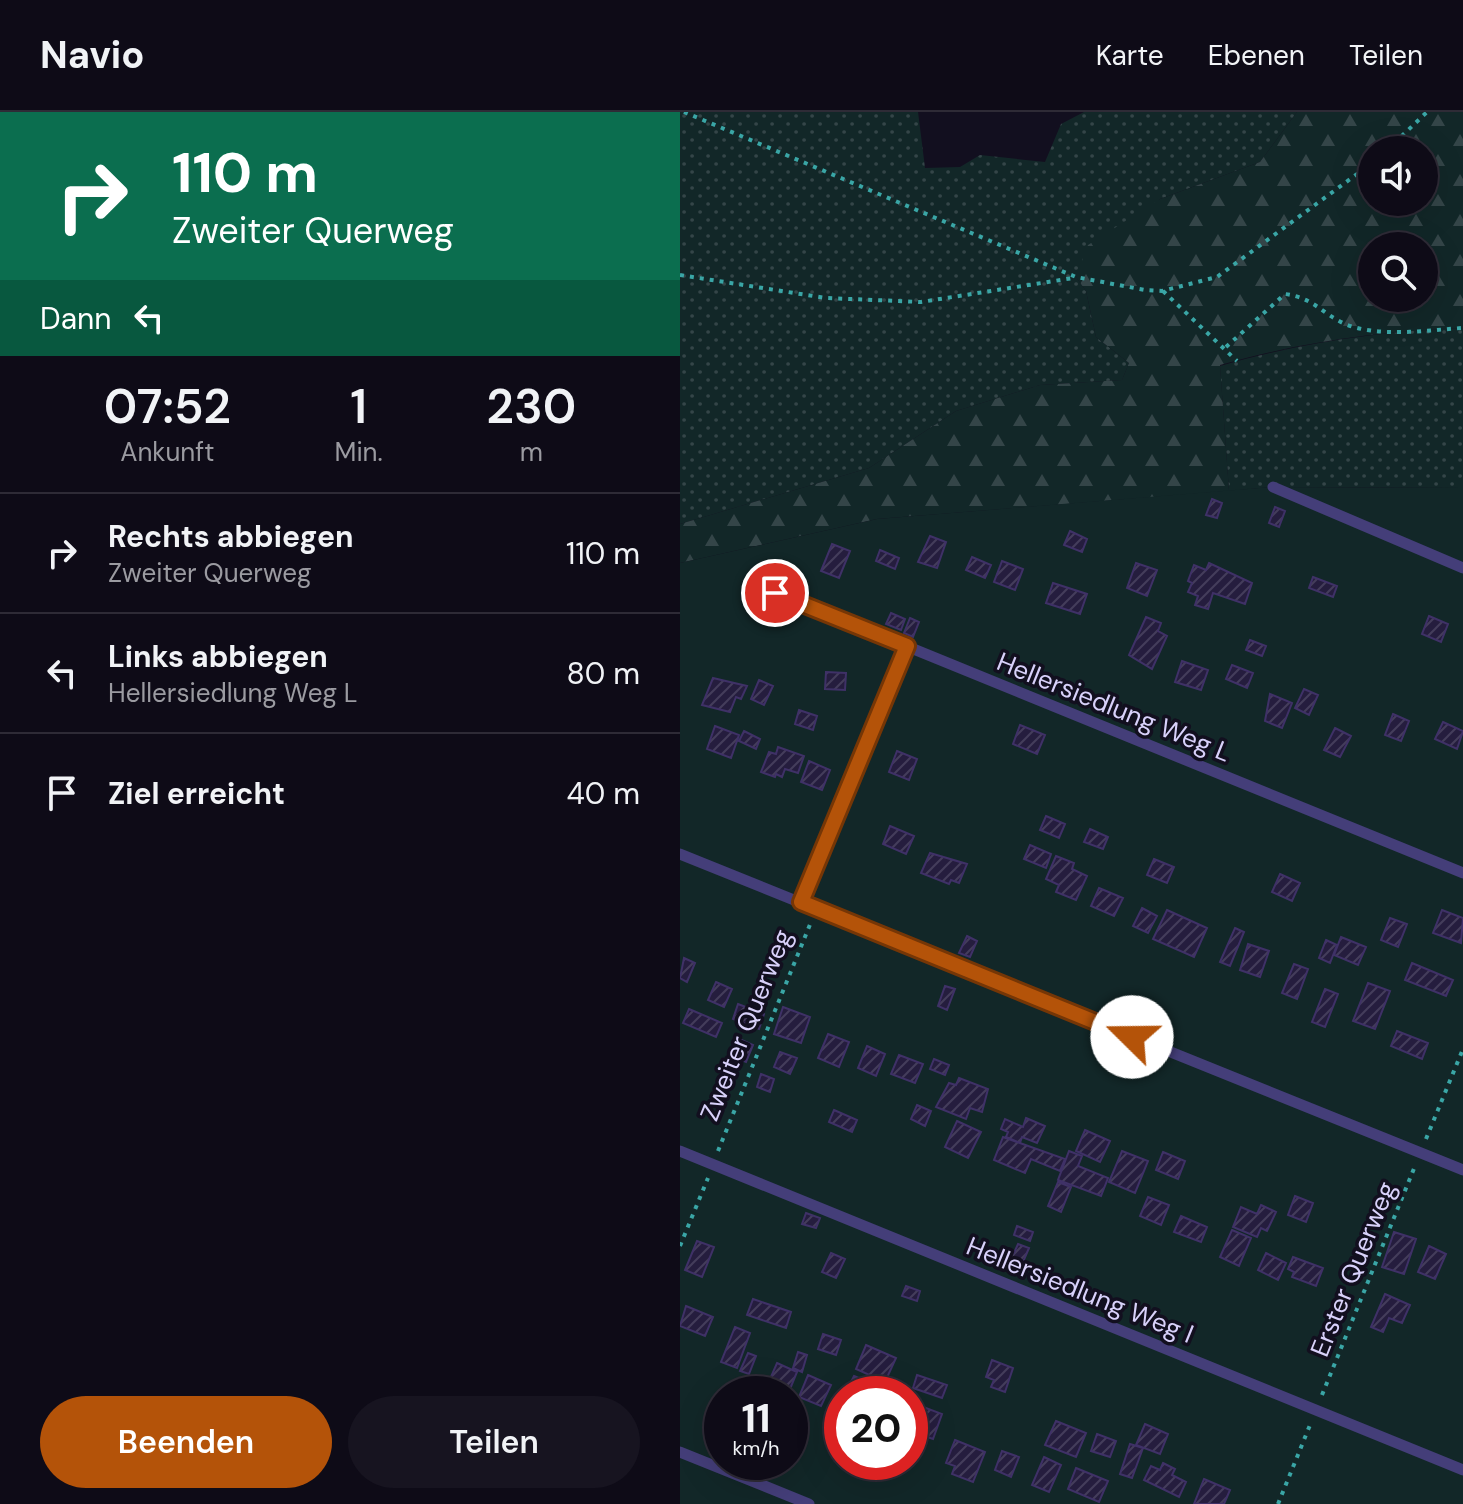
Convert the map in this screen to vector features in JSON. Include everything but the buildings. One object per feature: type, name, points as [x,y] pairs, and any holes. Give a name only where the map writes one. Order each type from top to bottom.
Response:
[{"type":"lane","points":[[1273,487],[1463,568]]},
{"type":"lane","name":"Hellersiedlung Weg L","points":[[749,582],[1463,873]]},
{"type":"lane","name":"Zweiter Querweg","points":[[801,902],[907,646]]},
{"type":"lane","points":[[680,854],[1463,1170]]},
{"type":"lane","name":"Hellersiedlung Weg I","points":[[680,1151],[1463,1470]]},
{"type":"lane","points":[[680,1452],[809,1504]]},
{"type":"path","points":[[684,112],[1076,277],[1162,291],[1217,277],[1358,173]]},
{"type":"path","points":[[1402,136],[1427,112]]},
{"type":"path","points":[[680,275],[826,298],[921,302],[1076,277]]},
{"type":"path","points":[[1162,291],[1226,347],[1237,361]]},
{"type":"path","points":[[1226,347],[1285,294],[1305,296],[1346,324],[1390,331],[1463,328]]},
{"type":"path","name":"Zweiter Querweg","points":[[680,1246],[816,909]]},
{"type":"path","name":"Erster Querweg","points":[[1278,1504],[1463,1049]]},
{"type":"green space","points":[[680,112],[918,112],[925,168],[960,167],[980,155],[1045,162],[1061,124],[1084,112],[1297,112],[1260,162],[1160,199],[1076,277],[1086,291],[1096,337],[1129,363],[1122,380],[1040,385],[956,411],[869,468],[680,524]]},
{"type":"green space","points":[[1297,112],[1463,112],[1463,328],[1341,339],[1220,365],[1229,491],[877,519],[680,563],[680,524],[869,468],[956,411],[1040,385],[1122,380],[1129,363],[1096,337],[1086,291],[1076,277],[1088,245],[1160,199],[1260,162]]},
{"type":"green space","points":[[1463,328],[1463,488],[1273,487],[1229,491],[1220,366],[1340,340]]},
{"type":"green space","points":[[1273,487],[1463,488],[1463,1504],[680,1504],[680,563],[877,519]]},
{"type":"route","points":[[775,593],[907,646],[801,902],[1132,1037]]}]
